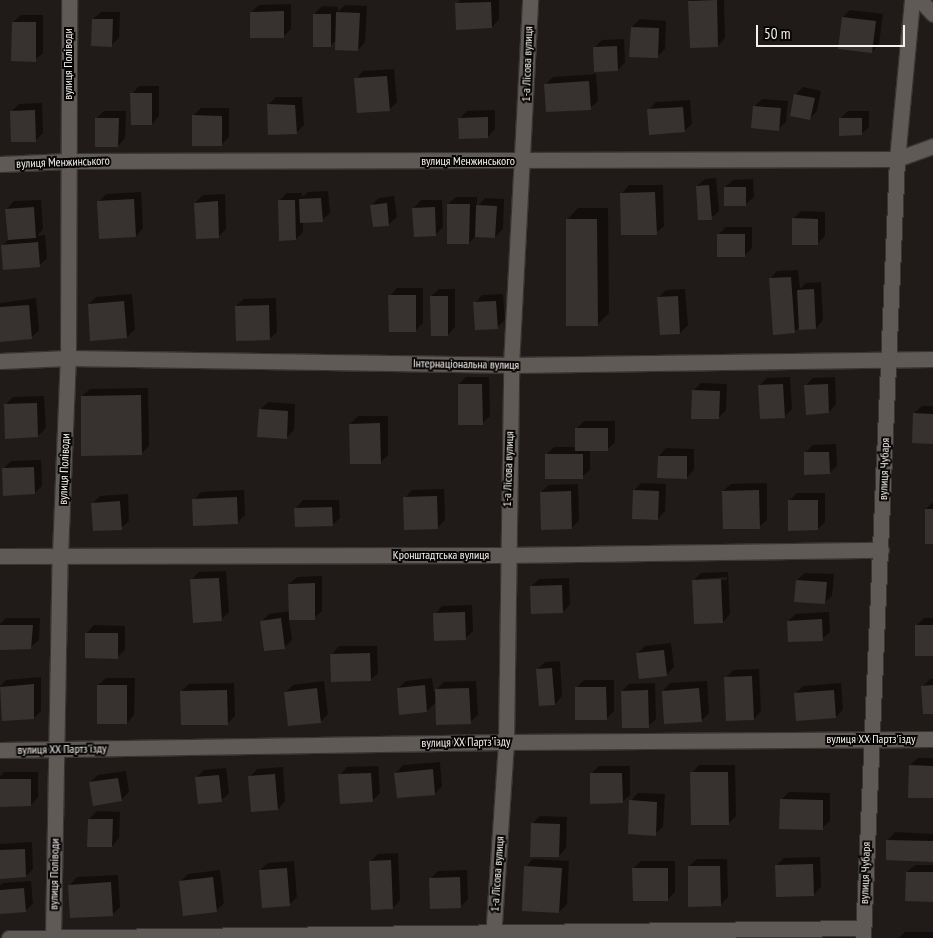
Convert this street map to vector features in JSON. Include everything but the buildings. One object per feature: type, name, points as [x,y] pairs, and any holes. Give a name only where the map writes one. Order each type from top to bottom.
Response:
[{"type":"street","name":"вулиця Поліводи","points":[[53,937],[60,554],[68,358],[68,0]]},
{"type":"street","name":"1-а Лісова вулиця","points":[[493,936],[506,742],[506,555],[511,365],[524,161],[530,0]]},
{"type":"street","name":"вулиця Чубаря","points":[[863,933],[870,739],[881,550],[897,158],[912,0]]},
{"type":"street","points":[[920,0],[933,14]]},
{"type":"street","name":"вулиця Менжинського","points":[[0,164],[68,161],[524,161],[897,158],[933,146]]},
{"type":"street","name":"Інтернаціональна вулиця","points":[[0,361],[68,358],[511,365],[933,359]]},
{"type":"street","name":"Кронштадтська вулиця","points":[[0,556],[60,554],[506,555],[881,550]]},
{"type":"street","name":"вулиця XX Партз'їзду","points":[[0,750],[506,742],[933,739]]},
{"type":"street","points":[[9,938],[863,933]]}]
